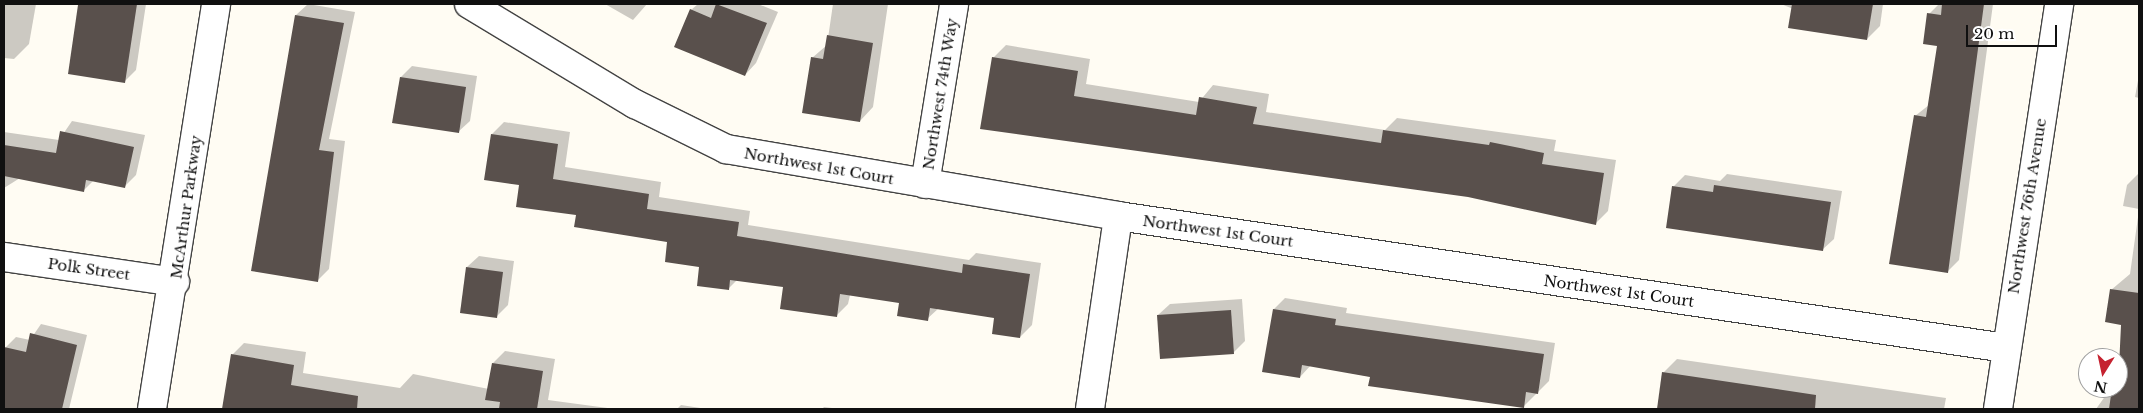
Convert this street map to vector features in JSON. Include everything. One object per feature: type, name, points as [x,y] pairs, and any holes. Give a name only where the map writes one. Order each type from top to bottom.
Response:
[{"type":"street","name":"McArthur Parkway","points":[[152,409],[175,282],[216,4]]},
{"type":"street","name":"Northwest 1st Court","points":[[469,4],[635,104],[726,149],[1118,216],[2004,348]]},
{"type":"street","name":"Northwest 74th Way","points":[[925,184],[954,4]]},
{"type":"street","name":"Northwest 76th Avenue","points":[[1998,409],[2004,348],[2058,4]]},
{"type":"street","points":[[1090,409],[1118,216]]},
{"type":"street","name":"Polk Street","points":[[4,257],[175,282]]},
{"type":"building","points":[[137,4],[125,83],[68,74],[78,5]]},
{"type":"building","points":[[716,4],[767,23],[745,76],[674,47],[690,9],[711,18]]},
{"type":"building","points":[[1792,4],[1873,4],[1867,40],[1788,28]]},
{"type":"building","points":[[1942,4],[1984,4],[1948,273],[1889,264],[1914,115],[1926,117],[1937,46],[1923,44],[1927,13],[1941,15]]},
{"type":"building","points":[[295,15],[344,23],[319,150],[334,152],[318,282],[251,271]]},
{"type":"building","points":[[827,35],[873,43],[860,122],[802,113],[811,57],[823,59]]},
{"type":"building","points":[[992,57],[1078,71],[1074,96],[1196,115],[1199,97],[1257,107],[1253,124],[1381,143],[1383,130],[1489,145],[1490,142],[1544,153],[1542,164],[1604,173],[1596,225],[1468,197],[980,129]]},
{"type":"building","points":[[400,77],[466,87],[459,133],[392,123]]},
{"type":"building","points":[[60,131],[134,147],[125,188],[86,180],[84,192],[4,176],[4,145],[56,153]]},
{"type":"building","points":[[491,134],[558,144],[553,179],[649,194],[647,209],[739,222],[737,236],[962,273],[963,264],[1030,274],[1020,338],[992,334],[994,318],[930,308],[928,321],[897,316],[899,303],[840,294],[837,317],[780,309],[783,287],[730,280],[729,290],[697,286],[699,267],[665,262],[667,242],[574,227],[576,215],[516,207],[519,185],[484,180]]},
{"type":"building","points":[[1714,185],[1831,202],[1823,251],[1666,228],[1672,186],[1713,192]]},
{"type":"building","points":[[466,267],[503,272],[497,318],[460,313]]},
{"type":"building","points":[[2110,289],[2139,293],[2139,409],[2109,409],[2111,398],[2128,398],[2128,348],[2120,348],[2121,325],[2105,322]]},
{"type":"building","points":[[1273,309],[1336,319],[1335,325],[1544,354],[1538,394],[1526,392],[1524,408],[1368,386],[1370,377],[1302,365],[1300,378],[1262,372]]},
{"type":"building","points":[[1231,310],[1234,354],[1160,359],[1157,315]]},
{"type":"building","points":[[30,333],[77,345],[62,409],[4,409],[4,347],[26,352]]},
{"type":"building","points":[[231,354],[294,365],[291,385],[358,396],[357,409],[222,409]]},
{"type":"building","points":[[492,363],[543,371],[537,409],[499,409],[500,402],[485,400]]},
{"type":"building","points":[[1662,372],[1816,395],[1815,409],[1657,409]]}]
